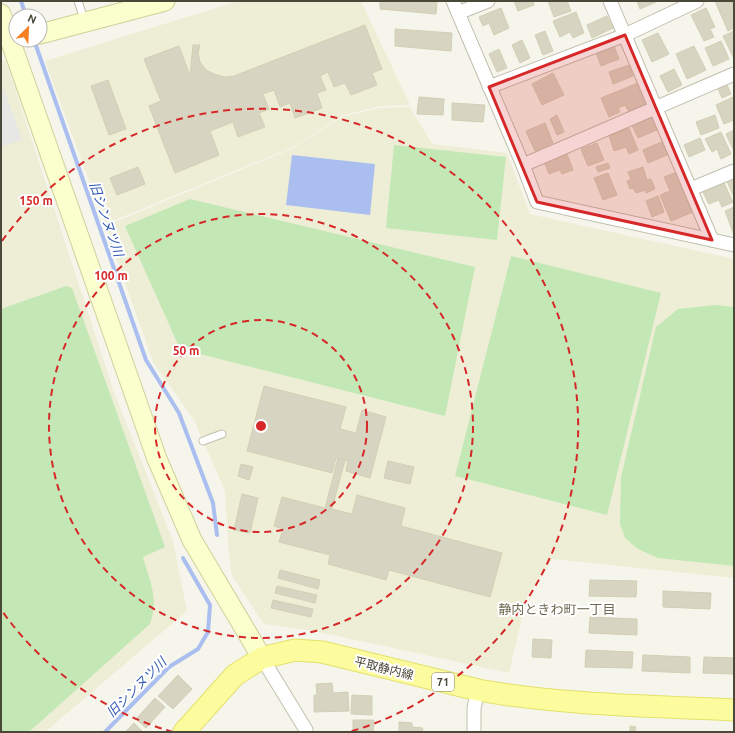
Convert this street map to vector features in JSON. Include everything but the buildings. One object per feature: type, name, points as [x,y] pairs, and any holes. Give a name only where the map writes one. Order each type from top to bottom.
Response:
[{"type":"main road","name":"平取静内線","points":[[184,732],[235,675],[262,658],[295,650],[322,652],[478,690],[514,696],[575,702],[734,710]]},
{"type":"street","points":[[48,32],[165,1]]},
{"type":"street","points":[[488,1],[455,7],[523,165],[537,202],[734,245]]},
{"type":"street","points":[[610,1],[657,108],[712,240]]},
{"type":"street","points":[[490,87],[625,35],[697,1]]},
{"type":"street","points":[[1,14],[8,36]]},
{"type":"street","points":[[12,48],[166,479],[192,540],[306,732]]},
{"type":"street","points":[[523,165],[734,74]]},
{"type":"street","points":[[691,189],[734,171]]},
{"type":"street","points":[[474,732],[474,708],[478,690]]},
{"type":"lane","points":[[78,1],[85,22]]},
{"type":"lane","points":[[202,441],[222,434]]},
{"type":"highlighted area","points":[[625,35],[712,240],[537,202],[489,87]]},
{"type":"shaded area","points":[[238,1],[361,1],[410,105],[380,106],[344,115],[291,148],[105,224],[45,61]]},
{"type":"shaded area","points":[[1,60],[6,61],[114,392],[173,541],[187,611],[45,732],[1,732]]},
{"type":"shaded area","points":[[1,80],[22,140],[1,147]]},
{"type":"shaded area","points":[[410,107],[432,144],[507,153],[530,214],[734,259],[734,578],[553,559],[527,596],[509,673],[314,631],[264,624],[232,576],[228,545],[225,491],[194,420],[153,362],[105,226],[291,149],[344,116],[380,108]]},
{"type":"green space","points":[[394,145],[506,157],[497,240],[386,228]]},
{"type":"green space","points":[[190,199],[475,267],[445,416],[180,349],[125,226]]},
{"type":"green space","points":[[511,256],[661,293],[607,515],[455,476]]},
{"type":"green space","points":[[66,286],[72,288],[165,547],[143,557],[151,582],[154,598],[153,615],[150,624],[29,732],[1,732],[1,309]]},
{"type":"green space","points":[[715,305],[734,307],[734,566],[658,558],[638,549],[625,538],[620,524],[621,477],[656,327],[678,309]]},
{"type":"water","points":[[292,155],[375,164],[370,215],[286,205]]},
{"type":"waterway","name":"旧シンヌツ川","points":[[21,1],[23,8]]},
{"type":"waterway","name":"旧シンヌツ川","points":[[37,48],[146,360],[179,413],[213,503],[217,535]]},
{"type":"waterway","name":"旧シンヌツ川","points":[[105,732],[169,667],[198,649],[208,632],[210,605],[183,558]]},
{"type":"district","name":"静内ときわ町一丁目","points":[[557,609]]}]
